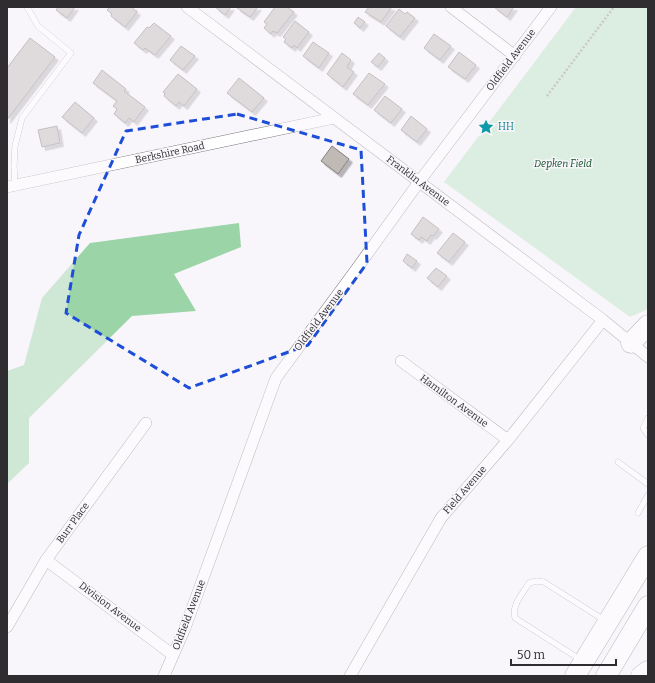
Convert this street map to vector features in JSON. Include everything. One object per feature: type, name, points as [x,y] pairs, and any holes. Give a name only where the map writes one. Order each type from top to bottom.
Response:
[{"type":"highway","points":[[631,343],[648,325]]},
{"type":"highway","points":[[579,669],[648,556]]},
{"type":"highway","points":[[606,676],[648,606]]},
{"type":"highway","points":[[640,676],[648,671]]},
{"type":"street","name":"Franklin Avenue","points":[[186,7],[603,320],[648,356]]},
{"type":"street","points":[[451,7],[515,56]]},
{"type":"street","name":"Oldfield Avenue","points":[[164,676],[186,628],[276,378],[419,182],[551,7]]},
{"type":"street","name":"Berkshire Road","points":[[11,186],[334,118]]},
{"type":"street","name":"Field Avenue","points":[[350,676],[441,518],[508,440],[603,320]]},
{"type":"street","name":"Hamilton Avenue","points":[[400,361],[508,440]]},
{"type":"street","name":"Burr Place","points":[[7,627],[46,560],[146,423]]},
{"type":"street","name":"Division Avenue","points":[[46,560],[174,655]]},
{"type":"lane","points":[[11,186],[15,146],[22,118],[70,54],[38,26],[27,7]]},
{"type":"lane","points":[[648,418],[643,428],[648,435]]},
{"type":"lane","points":[[618,462],[648,484]]},
{"type":"lane","points":[[638,514],[648,495]]},
{"type":"lane","points":[[579,669],[516,618],[514,613],[515,608],[526,589],[530,583],[536,581],[544,582],[608,622]]},
{"type":"path","points":[[547,96],[614,7]]},
{"type":"highlighted area","points":[[237,114],[361,150],[367,263],[308,345],[189,388],[66,313],[79,235],[126,131]]},
{"type":"green space","name":"Depken Field","points":[[576,7],[648,7],[648,309],[630,317],[444,182]]},
{"type":"green space","points":[[239,223],[241,247],[174,274],[196,311],[132,316],[29,418],[29,463],[7,484],[7,371],[24,365],[42,298],[90,243]]},
{"type":"building","points":[[58,7],[75,7],[67,18],[56,10]]},
{"type":"building","points":[[110,7],[134,7],[133,9],[137,12],[125,27],[111,16],[112,14],[107,10]]},
{"type":"building","points":[[215,7],[231,7],[225,15]]},
{"type":"building","points":[[258,7],[250,17],[237,8]]},
{"type":"building","points":[[275,7],[287,7],[294,12],[277,33],[273,31],[271,34],[264,28],[267,24],[264,22]]},
{"type":"building","points":[[369,7],[392,7],[381,22],[365,12]]},
{"type":"building","points":[[494,7],[514,7],[507,17]]},
{"type":"building","points":[[399,9],[405,14],[407,12],[415,18],[400,37],[386,26]]},
{"type":"building","points":[[358,17],[365,22],[360,28],[354,23]]},
{"type":"building","points":[[295,21],[309,32],[297,48],[294,45],[292,48],[284,42],[286,39],[283,37]]},
{"type":"building","points":[[154,23],[171,36],[155,55],[145,48],[143,50],[134,43],[147,27],[149,28]]},
{"type":"building","points":[[434,34],[451,46],[440,60],[424,48]]},
{"type":"building","points":[[30,38],[55,57],[7,120],[7,68]]},
{"type":"building","points":[[313,42],[329,53],[319,68],[303,56]]},
{"type":"building","points":[[181,46],[195,56],[183,70],[170,60]]},
{"type":"building","points":[[459,52],[476,65],[465,79],[448,67]]},
{"type":"building","points":[[342,53],[351,60],[347,67],[354,72],[343,87],[327,74]]},
{"type":"building","points":[[379,53],[385,58],[378,67],[371,62]]},
{"type":"building","points":[[102,70],[126,89],[124,91],[145,107],[134,122],[129,118],[125,123],[114,114],[117,109],[113,106],[117,101],[93,83]]},
{"type":"building","points":[[369,73],[385,84],[368,105],[353,94]]},
{"type":"building","points":[[178,74],[197,89],[184,106],[179,102],[176,106],[164,96],[165,93],[163,92]]},
{"type":"building","points":[[239,78],[264,98],[252,112],[227,93]]},
{"type":"building","points":[[385,96],[402,109],[391,123],[374,110]]},
{"type":"building","points":[[75,102],[94,118],[82,133],[62,117]]},
{"type":"building","points":[[411,116],[427,129],[417,142],[401,130]]},
{"type":"building","points":[[57,126],[60,143],[42,147],[38,130]]},
{"type":"building","points":[[332,146],[349,159],[338,174],[321,161]]},
{"type":"building","points":[[423,217],[439,229],[433,236],[431,235],[427,241],[421,237],[419,240],[411,234]]},
{"type":"building","points":[[453,233],[465,242],[449,262],[437,253]]},
{"type":"building","points":[[407,254],[417,261],[412,268],[403,261]]},
{"type":"building","points":[[436,268],[447,276],[438,287],[427,278]]},
{"type":"place","name":"HH","points":[[486,127]]}]
